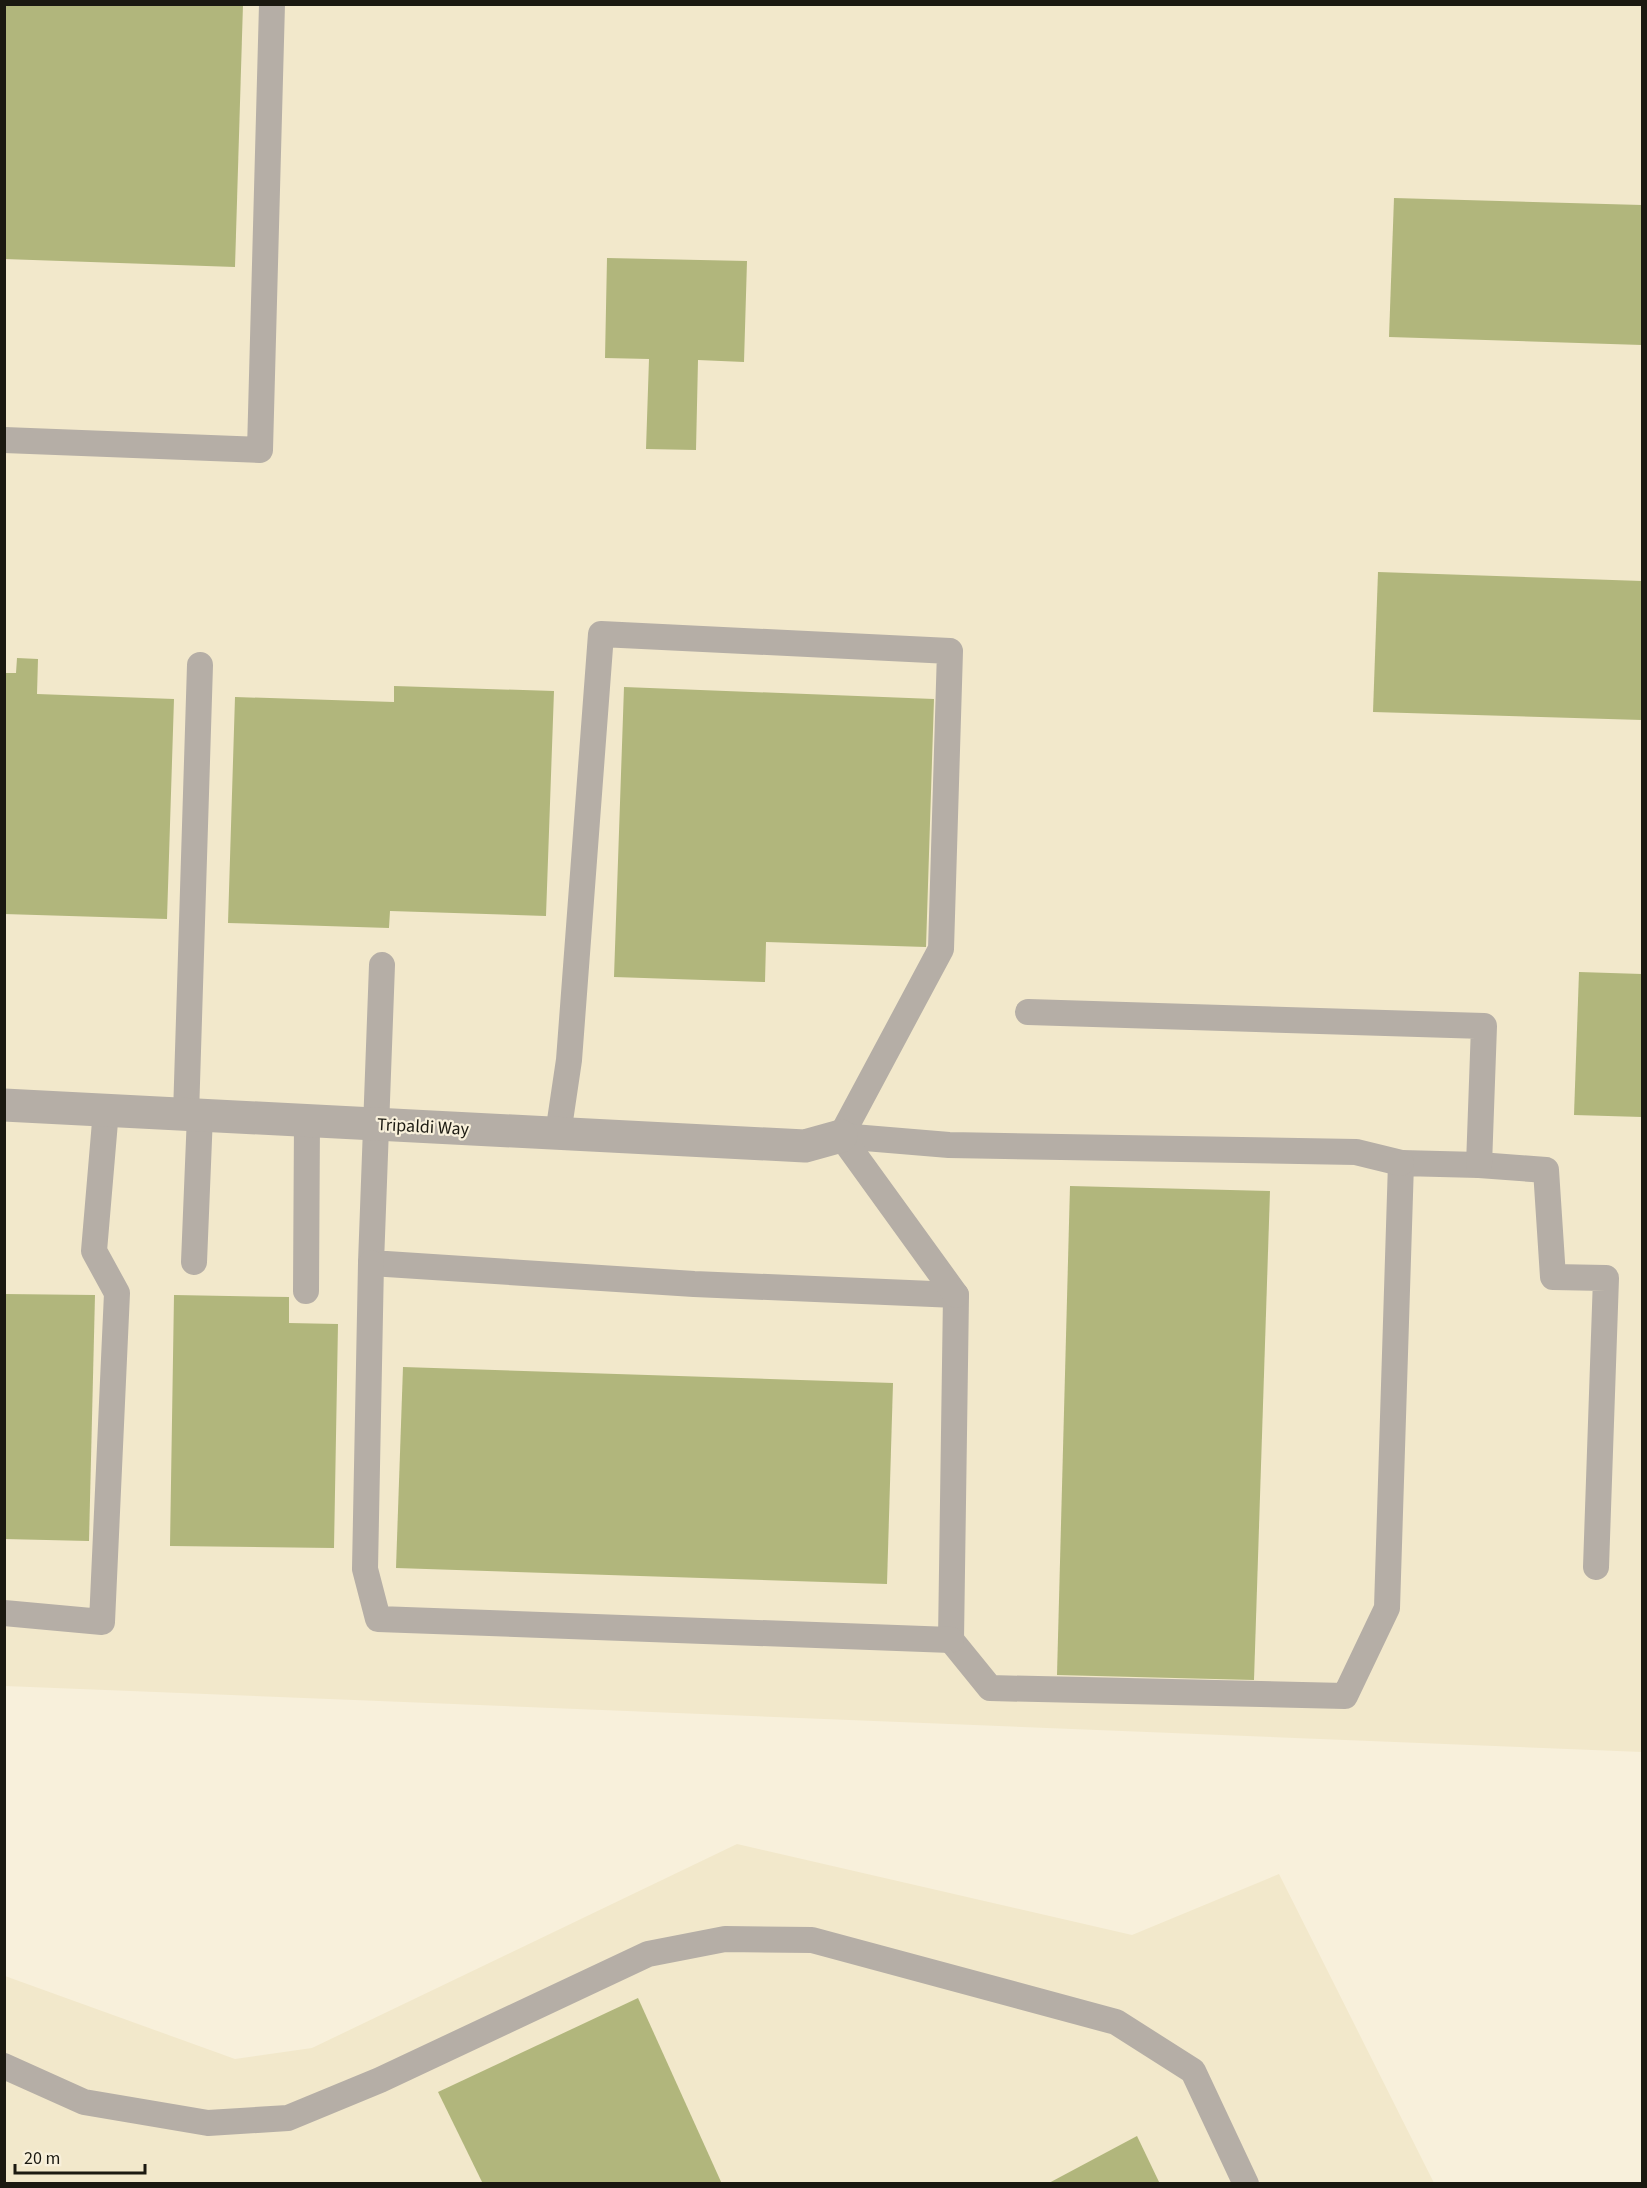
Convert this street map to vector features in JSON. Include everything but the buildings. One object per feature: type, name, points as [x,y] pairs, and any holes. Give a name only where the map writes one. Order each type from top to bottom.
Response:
[{"type":"street","name":"Tripaldi Way","points":[[4,1105],[805,1146],[841,1136]]},
{"type":"lane","points":[[4,440],[260,450],[272,4]]},
{"type":"lane","points":[[558,1134],[569,1060],[601,634],[950,651],[941,949],[841,1136]]},
{"type":"lane","points":[[194,1262],[193,1115],[200,665]]},
{"type":"lane","points":[[382,965],[371,1263],[365,1569],[378,1619],[951,1640]]},
{"type":"lane","points":[[1028,1012],[1484,1026],[1479,1165]]},
{"type":"lane","points":[[4,1613],[102,1622],[117,1293],[94,1251],[106,1110]]},
{"type":"lane","points":[[306,1291],[307,1120]]},
{"type":"lane","points":[[841,1136],[956,1295],[951,1640],[990,1688],[1345,1696],[1387,1608],[1401,1163]]},
{"type":"lane","points":[[841,1136],[950,1145],[1356,1152],[1401,1163],[1546,1170],[1552,1277],[1606,1278],[1596,1567]]},
{"type":"lane","points":[[371,1263],[694,1284],[956,1295]]},
{"type":"lane","points":[[4,2066],[84,2102],[208,2123],[288,2118],[380,2080],[648,1954],[725,1939],[812,1940],[1116,2022],[1193,2071],[1246,2184]]},
{"type":"shaded area","points":[[5,5],[1642,5],[1642,1752],[5,1686]]},
{"type":"shaded area","points":[[737,1844],[1132,1935],[1279,1874],[1434,2183],[5,2184],[5,1976],[235,2059],[312,2048]]}]
